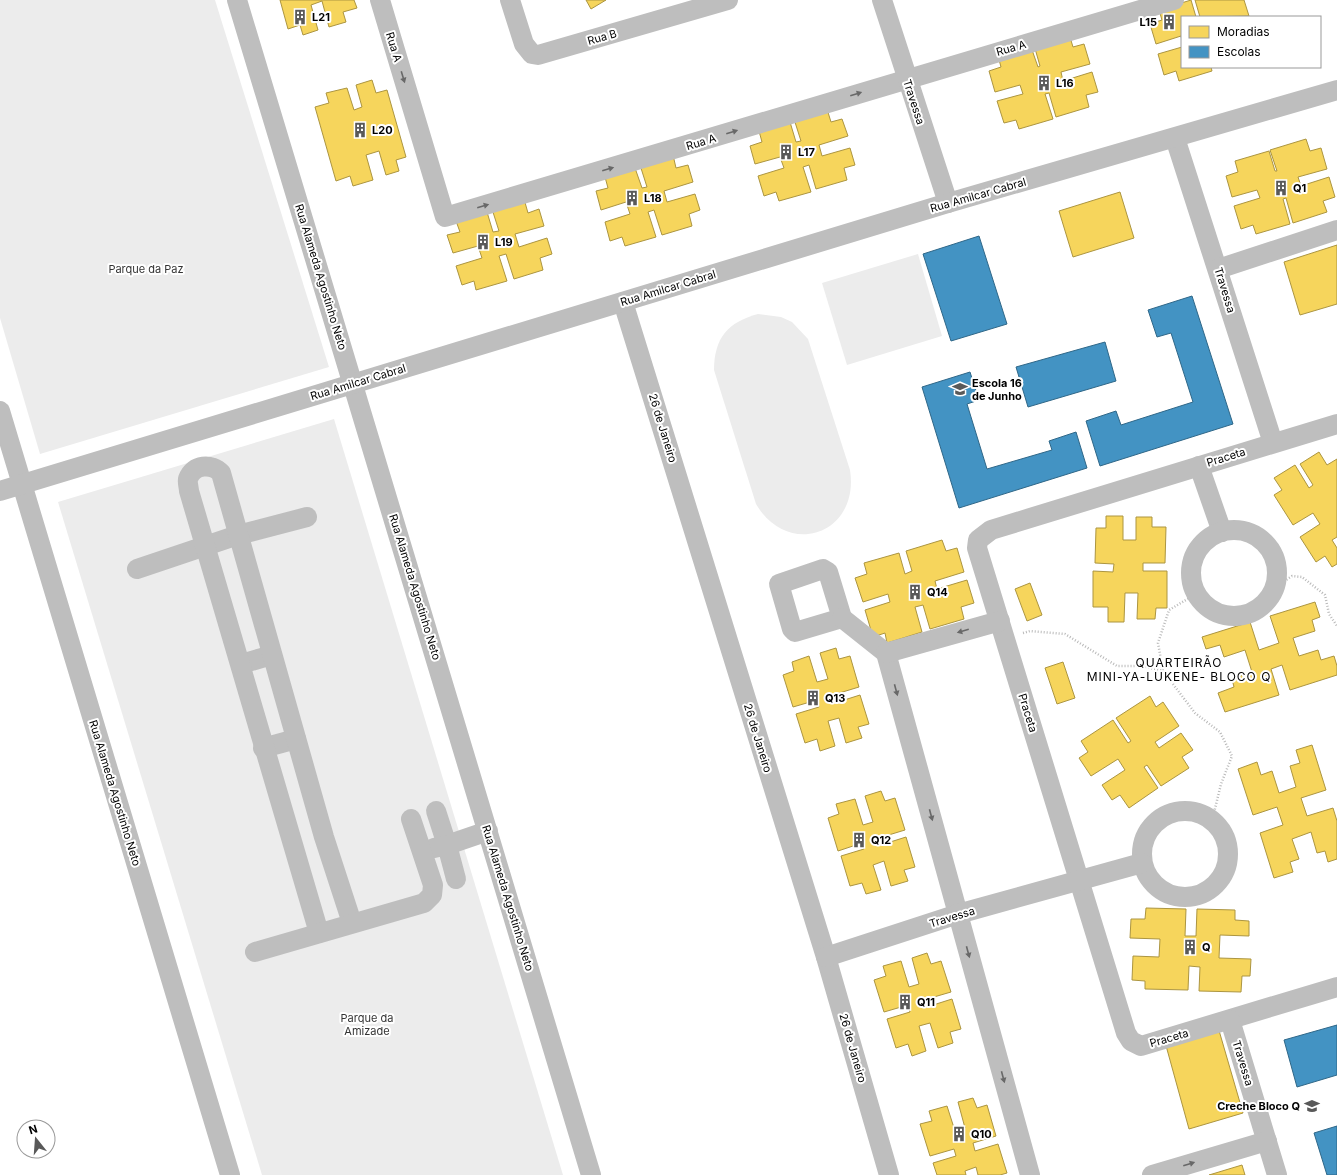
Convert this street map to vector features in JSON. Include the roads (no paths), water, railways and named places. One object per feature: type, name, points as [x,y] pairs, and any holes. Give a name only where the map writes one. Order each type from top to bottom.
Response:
[{"type":"street","name":"Rua Alameda Agostinho Neto","points":[[237,0],[591,1175]]},
{"type":"street","name":"Rua A","points":[[380,0],[445,217],[711,139],[907,78],[1174,0]]},
{"type":"street","name":"Rua B","points":[[510,0],[524,44],[532,54],[538,55],[698,4],[728,0]]},
{"type":"street","name":"Travessa","points":[[882,0],[948,203]]},
{"type":"street","name":"Rua Amilcar Cabral","points":[[0,491],[948,203],[1337,90]]},
{"type":"street","name":"Travessa","points":[[1175,138],[1273,443]]},
{"type":"street","points":[[1218,269],[1337,230]]},
{"type":"street","name":"26 de Janeiro","points":[[623,302],[826,957],[889,1175]]},
{"type":"street","name":"Rua Alameda Agostinho Neto","points":[[0,411],[230,1175]]},
{"type":"street","name":"Praceta","points":[[1337,424],[990,530],[983,534],[978,540],[977,548],[978,557],[1003,629],[1126,1033],[1131,1041],[1141,1046],[1337,987]]},
{"type":"street","points":[[319,933],[263,748],[241,664],[187,480],[191,474],[208,465],[216,467],[221,473],[324,838],[352,923]]},
{"type":"street","points":[[1199,466],[1222,532]]},
{"type":"street","points":[[137,569],[238,534],[307,517]]},
{"type":"street","points":[[1237,530],[1252,534],[1264,542],[1274,557],[1277,572],[1274,588],[1267,601],[1254,611],[1240,616],[1228,616],[1214,611],[1205,605],[1196,594],[1191,578],[1192,563],[1197,550],[1207,539],[1222,532],[1237,530]]},
{"type":"street","points":[[222,600],[254,591]]},
{"type":"street","points":[[842,618],[886,652],[1030,1175]]},
{"type":"street","points":[[886,652],[1003,629]]},
{"type":"street","points":[[241,664],[272,655]]},
{"type":"street","points":[[263,748],[296,739]]},
{"type":"street","points":[[436,811],[456,879]]},
{"type":"street","points":[[1192,811],[1206,816],[1219,828],[1226,841],[1228,858],[1224,872],[1212,888],[1198,895],[1179,897],[1164,893],[1147,877],[1142,863],[1142,845],[1148,831],[1162,817],[1176,812],[1192,811]]},
{"type":"street","points":[[255,952],[424,903],[432,895],[433,885],[411,819]]},
{"type":"street","points":[[422,851],[447,846],[488,831]]},
{"type":"street","points":[[293,846],[324,838]]},
{"type":"street","name":"Travessa","points":[[826,957],[958,914],[1142,863]]},
{"type":"street","name":"Travessa","points":[[1230,1020],[1277,1175]]},
{"type":"street","points":[[1152,1175],[1267,1141]]},
{"type":"place","name":"L21","points":[[300,17]]},
{"type":"place","name":"L15","points":[[1169,22]]},
{"type":"place","name":"L16","points":[[1044,83]]},
{"type":"place","name":"L20","points":[[360,130]]},
{"type":"place","name":"L17","points":[[786,152]]},
{"type":"place","name":"Q1","points":[[1281,188]]},
{"type":"place","name":"L18","points":[[632,198]]},
{"type":"place","name":"L19","points":[[483,242]]},
{"type":"place","name":"Escola 16 de Junho","points":[[960,389]]},
{"type":"place","name":"Q14","points":[[915,592]]},
{"type":"place","name":"Q13","points":[[813,698]]},
{"type":"place","name":"Q12","points":[[859,840]]},
{"type":"place","name":"Q","points":[[1190,947]]},
{"type":"place","name":"Q11","points":[[905,1002]]},
{"type":"place","name":"Creche Bloco Q","points":[[1312,1106]]},
{"type":"place","name":"Q10","points":[[959,1134]]},
{"type":"district","name":"QUARTEIRÃO MINI-YA-LUKENE- BLOCO Q","points":[[1179,669]]},
{"type":"park label","name":"Parque da Paz","points":[[146,269]]},
{"type":"park label","name":"Parque da Amizade","points":[[367,1024]]}]
